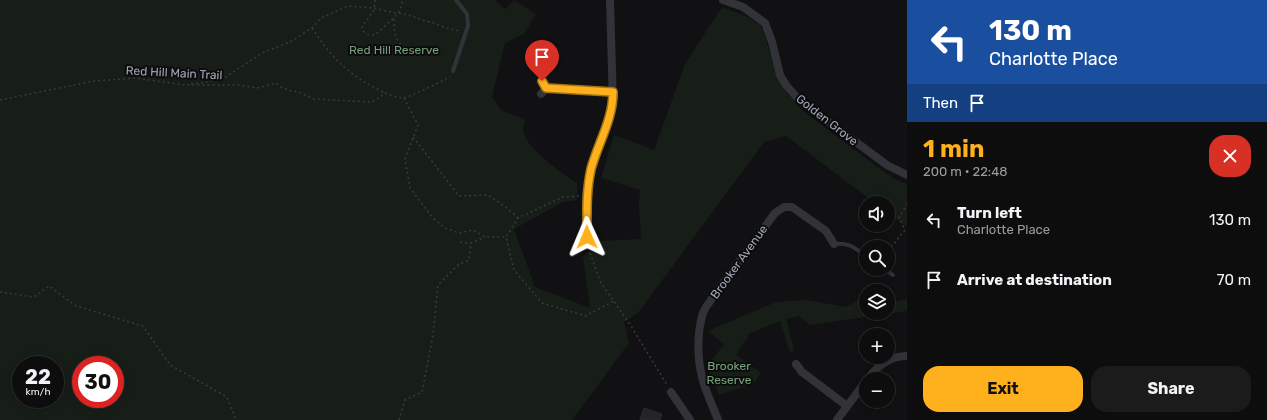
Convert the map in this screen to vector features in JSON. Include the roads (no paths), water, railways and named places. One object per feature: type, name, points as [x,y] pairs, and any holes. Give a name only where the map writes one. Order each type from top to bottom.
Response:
[{"type":"street","points":[[587,246],[586,195],[592,169],[613,105],[610,0]]},
{"type":"street","name":"Golden Grove","points":[[723,0],[743,7],[765,23],[772,42],[780,75],[798,100],[887,166],[907,175]]},
{"type":"street","points":[[543,88],[613,92]]},
{"type":"street","name":"Brooker Avenue","points":[[718,420],[702,377],[699,362],[698,342],[704,312],[713,297],[775,213],[784,207],[792,207],[799,211],[826,231],[834,244]]},
{"type":"street","points":[[873,372],[885,362],[893,358],[907,356]]},
{"type":"street","points":[[796,364],[802,372],[847,406]]},
{"type":"street","points":[[837,420],[859,390]]},
{"type":"street","points":[[671,392],[690,420]]},
{"type":"lane","points":[[453,71],[468,26],[467,14],[456,0]]},
{"type":"lane","name":"Brooker Avenue","points":[[834,244],[850,245],[859,251]]},
{"type":"park label","name":"Red Hill Reserve","points":[[394,50]]},
{"type":"park label","name":"Brooker Reserve","points":[[729,373]]}]
